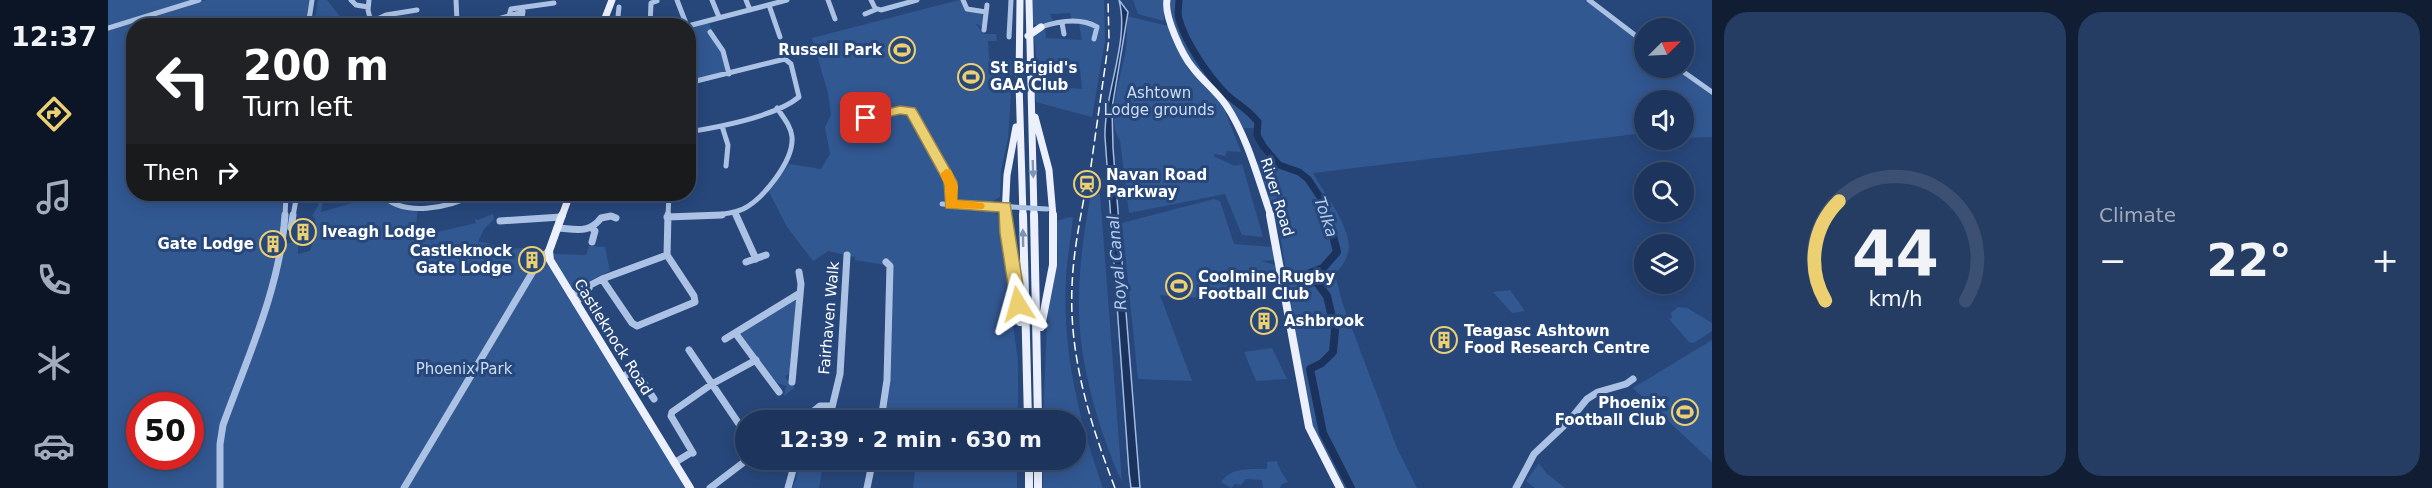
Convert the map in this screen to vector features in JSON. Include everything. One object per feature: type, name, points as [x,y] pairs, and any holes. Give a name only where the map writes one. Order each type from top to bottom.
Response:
[{"type":"main road","points":[[605,18],[612,0]]},
{"type":"main road","points":[[1020,0],[1019,83],[1026,387]]},
{"type":"main road","points":[[1029,0],[1038,410]]},
{"type":"main road","name":"River Road","points":[[1167,0],[1166,6],[1170,22],[1191,66],[1226,105],[1251,155],[1278,241],[1282,276],[1309,427],[1340,488]]},
{"type":"main road","points":[[1029,22],[1034,27],[1041,27]]},
{"type":"main road","points":[[1028,36],[1041,27]]},
{"type":"main road","points":[[1019,83],[1016,132],[1007,175],[1027,410]]},
{"type":"main road","points":[[1030,89],[1036,125],[1049,170],[1053,265],[1042,324],[1038,401]]},
{"type":"main road","points":[[549,251],[567,201]]},
{"type":"main road","name":"Castleknock Road","points":[[549,251],[550,260],[690,488]]},
{"type":"main road","points":[[1029,470],[1029,488]]},
{"type":"main road","points":[[1038,470],[1038,488]]},
{"type":"street","points":[[140,18],[199,0]]},
{"type":"street","points":[[309,18],[312,0]]},
{"type":"street","points":[[351,0],[356,5],[368,8]]},
{"type":"street","points":[[369,0],[368,8],[371,18]]},
{"type":"street","points":[[456,0],[457,18]]},
{"type":"street","points":[[677,0],[684,18]]},
{"type":"street","points":[[712,0],[719,18]]},
{"type":"street","points":[[746,0],[750,10]]},
{"type":"street","points":[[696,24],[787,0]]},
{"type":"street","points":[[828,0],[835,19]]},
{"type":"street","points":[[872,0],[877,9]]},
{"type":"street","points":[[865,14],[916,0]]},
{"type":"street","points":[[963,0],[967,9],[986,12]]},
{"type":"street","points":[[1009,37],[1011,0]]},
{"type":"street","points":[[1589,0],[1634,34]]},
{"type":"street","points":[[650,18],[651,3],[657,2]]},
{"type":"street","points":[[502,18],[524,9],[554,3]]},
{"type":"street","points":[[769,5],[780,37]]},
{"type":"street","points":[[984,30],[987,5]]},
{"type":"street","points":[[618,18],[619,7]]},
{"type":"street","points":[[522,18],[524,9]]},
{"type":"street","points":[[380,18],[417,10]]},
{"type":"street","points":[[1041,27],[1062,22],[1090,20],[1096,27],[1094,39]]},
{"type":"street","points":[[108,28],[126,22]]},
{"type":"street","points":[[1062,22],[1064,34]]},
{"type":"street","points":[[710,32],[723,51],[733,73]]},
{"type":"street","points":[[696,81],[759,67],[780,59],[789,61],[798,98],[795,102],[722,126],[696,131]]},
{"type":"street","points":[[1692,78],[1712,92]]},
{"type":"street","points":[[667,217],[735,212],[750,206],[760,197],[785,163],[792,139],[787,123],[777,108]]},
{"type":"street","points":[[852,120],[903,110],[915,114],[950,182],[951,205]]},
{"type":"street","points":[[722,126],[729,145],[726,166]]},
{"type":"street","points":[[220,488],[220,444],[223,425],[274,284],[284,244],[286,201]]},
{"type":"street","points":[[293,226],[296,201]]},
{"type":"street","points":[[387,201],[405,207],[454,204],[462,201]]},
{"type":"street","points":[[602,279],[632,323],[637,326],[645,325],[695,302],[694,296],[667,255],[668,201]]},
{"type":"street","points":[[942,204],[1050,209]]},
{"type":"street","points":[[735,212],[756,259]]},
{"type":"street","points":[[592,228],[598,218],[611,216],[616,218]]},
{"type":"street","points":[[500,221],[561,217]]},
{"type":"street","points":[[557,228],[592,228]]},
{"type":"street","points":[[592,228],[595,231],[592,242]]},
{"type":"street","points":[[404,488],[541,258],[549,251]]},
{"type":"street","points":[[571,295],[602,279],[667,255]]},
{"type":"street","points":[[746,262],[766,255]]},
{"type":"street","name":"Fairhaven Walk","points":[[831,410],[840,374],[849,257]]},
{"type":"street","points":[[882,410],[887,380],[890,266],[886,262]]},
{"type":"street","points":[[792,382],[801,280],[799,272]]},
{"type":"street","points":[[576,303],[594,283]]},
{"type":"street","points":[[725,339],[800,293]]},
{"type":"street","points":[[736,334],[779,392]]},
{"type":"street","points":[[689,350],[735,418]]},
{"type":"street","points":[[674,463],[693,452],[671,414],[712,384],[756,360]]},
{"type":"street","points":[[622,377],[630,373],[638,374],[654,399]]},
{"type":"street","points":[[1516,488],[1534,454],[1569,421],[1587,399],[1598,392],[1626,384],[1634,379]]},
{"type":"street","points":[[815,410],[820,406],[832,406]]},
{"type":"street","points":[[710,488],[735,469]]},
{"type":"street","points":[[788,488],[794,470]]},
{"type":"street","points":[[867,488],[871,470]]},
{"type":"green space","points":[[108,0],[195,0],[135,18],[126,18],[126,21],[108,26]]},
{"type":"green space","name":"Phoenix Park","points":[[206,0],[309,0],[306,18],[147,18]]},
{"type":"green space","points":[[318,0],[327,0],[341,18],[315,18]]},
{"type":"green space","points":[[959,0],[967,11],[984,15],[982,27],[975,23],[984,34],[996,34],[997,41],[988,41],[989,59],[1013,61],[1008,138],[1001,170],[1000,197],[993,201],[964,202],[963,210],[994,212],[998,215],[1018,361],[1018,410],[884,410],[891,266],[855,260],[855,257],[828,251],[813,261],[787,227],[769,192],[789,164],[821,169],[830,154],[825,127],[831,115],[828,93],[812,38]]},
{"type":"green space","points":[[1033,0],[1104,0],[1105,41],[1092,117],[1036,102],[1034,85],[1082,89],[1080,69],[1037,67],[1034,33],[1045,27],[1046,38],[1082,40],[1079,24],[1073,24],[1070,13],[1050,14],[1053,21],[1038,26],[1033,24]]},
{"type":"green space","points":[[1133,0],[1164,0],[1164,21],[1138,14]]},
{"type":"green space","points":[[1170,0],[1587,0],[1634,35],[1634,78],[1690,78],[1712,93],[1712,137],[1694,138],[1694,90],[1634,90],[1634,134],[1313,173],[1338,214],[1348,238],[1349,249],[1346,258],[1335,274],[1342,302],[1397,448],[1417,488],[1342,488],[1317,444],[1307,402],[1280,234],[1256,163],[1277,161],[1271,151],[1258,141],[1256,128],[1240,128],[1206,84],[1178,36]]},
{"type":"green space","name":"Ashtown Lodge grounds","points":[[1127,16],[1172,27],[1188,69],[1223,106],[1241,152],[1227,151],[1225,156],[1215,154],[1213,156],[1235,166],[1242,164],[1263,237],[1242,235],[1225,194],[1129,213],[1120,140],[1114,121],[1116,96],[1126,49]]},
{"type":"green space","points":[[709,23],[712,30],[707,32],[720,48],[726,72],[696,80],[696,26]]},
{"type":"green space","name":"Phoenix Park","points":[[126,24],[126,201],[283,201],[281,245],[298,241],[298,254],[310,251],[313,243],[316,222],[312,216],[319,204],[315,201],[323,201],[321,212],[359,201],[385,201],[395,206],[418,208],[415,234],[421,236],[476,223],[475,219],[493,214],[494,219],[484,229],[478,242],[488,243],[501,249],[528,248],[534,257],[545,260],[685,488],[108,488],[108,30]]},
{"type":"green space","points":[[1091,193],[1100,194],[1122,482],[1099,421],[1087,377],[1080,334],[1081,267]]},
{"type":"green space","name":"Coolmine Rugby Football Club","points":[[1214,199],[1220,201],[1234,244],[1273,247],[1274,260],[1261,261],[1275,265],[1278,274],[1271,277],[1228,272],[1233,300],[1160,295],[1192,381],[1138,379],[1122,223]]},
{"type":"green space","points":[[1073,218],[1065,305],[1070,359],[1080,410],[1043,410],[1048,301],[1058,261],[1056,221]]},
{"type":"green space","points":[[589,246],[605,247],[610,271],[573,289],[553,259],[554,254],[586,255]]},
{"type":"green space","points":[[1510,290],[1525,311],[1512,313],[1493,292]]},
{"type":"green space","points":[[796,299],[790,373],[785,376],[794,388],[784,396],[786,386],[777,383],[740,337],[740,333]]},
{"type":"green space","points":[[1678,307],[1687,308],[1712,323],[1712,331],[1694,343],[1689,342],[1669,319],[1672,318],[1671,313]]},
{"type":"green space","name":"Phoenix Football Club","points":[[1712,340],[1712,462],[1633,388]]},
{"type":"green space","points":[[1272,348],[1287,379],[1256,381],[1244,352]]},
{"type":"green space","points":[[1086,432],[1103,488],[1043,488],[1043,470],[1086,470]]},
{"type":"green space","points":[[1277,461],[1288,482],[1282,484],[1280,488],[1263,488],[1262,480],[1246,479],[1241,485],[1235,484],[1231,488],[1221,482],[1235,471],[1267,469],[1267,462]]},
{"type":"green space","points":[[1539,463],[1546,473],[1565,488],[1535,488],[1526,481]]},
{"type":"green space","points":[[798,470],[822,470],[819,488],[792,488]]},
{"type":"green space","points":[[915,470],[1017,470],[1017,488],[913,488]]},
{"type":"water","name":"Royal Canal","points":[[1119,0],[1128,12],[1112,108],[1113,148],[1140,488],[1131,488],[1129,472],[1105,137],[1108,103],[1121,33],[1122,16]]},
{"type":"waterway","name":"Tolka","points":[[1179,0],[1178,14],[1182,28],[1205,69],[1226,94],[1258,122],[1257,135],[1279,165],[1299,172],[1308,179],[1320,197],[1328,216]]},
{"type":"waterway","name":"Tolka","points":[[1328,215],[1337,252],[1323,268],[1310,273],[1327,296],[1335,330],[1333,352],[1322,363],[1310,369],[1323,433],[1351,488]]},
{"type":"railway","points":[[1089,180],[1109,39],[1108,0]]},
{"type":"railway","points":[[1086,187],[1073,275],[1074,339],[1083,389],[1097,439],[1115,488]]},
{"type":"slow traffic","points":[[946,174],[951,186],[951,205],[979,206]]},
{"type":"place","name":"Russell Park","points":[[902,50]]},
{"type":"place","name":"St Brigid's GAA Club","points":[[971,77]]},
{"type":"place","name":"Navan Road Parkway","points":[[1087,184]]},
{"type":"place","name":"Iveagh Lodge","points":[[303,232]]},
{"type":"place","name":"Gate Lodge","points":[[273,244]]},
{"type":"place","name":"Castleknock Gate Lodge","points":[[532,260]]},
{"type":"place","name":"Coolmine Rugby Football Club","points":[[1179,286]]},
{"type":"place","name":"Ashbrook","points":[[1264,321]]},
{"type":"place","name":"Teagasc Ashtown Food Research Centre","points":[[1444,340]]},
{"type":"place","name":"Phoenix Football Club","points":[[1685,412]]},
{"type":"route","points":[[866,118],[900,110],[911,111],[915,114],[950,182],[951,205],[1005,207],[1006,233],[1018,304]]}]
